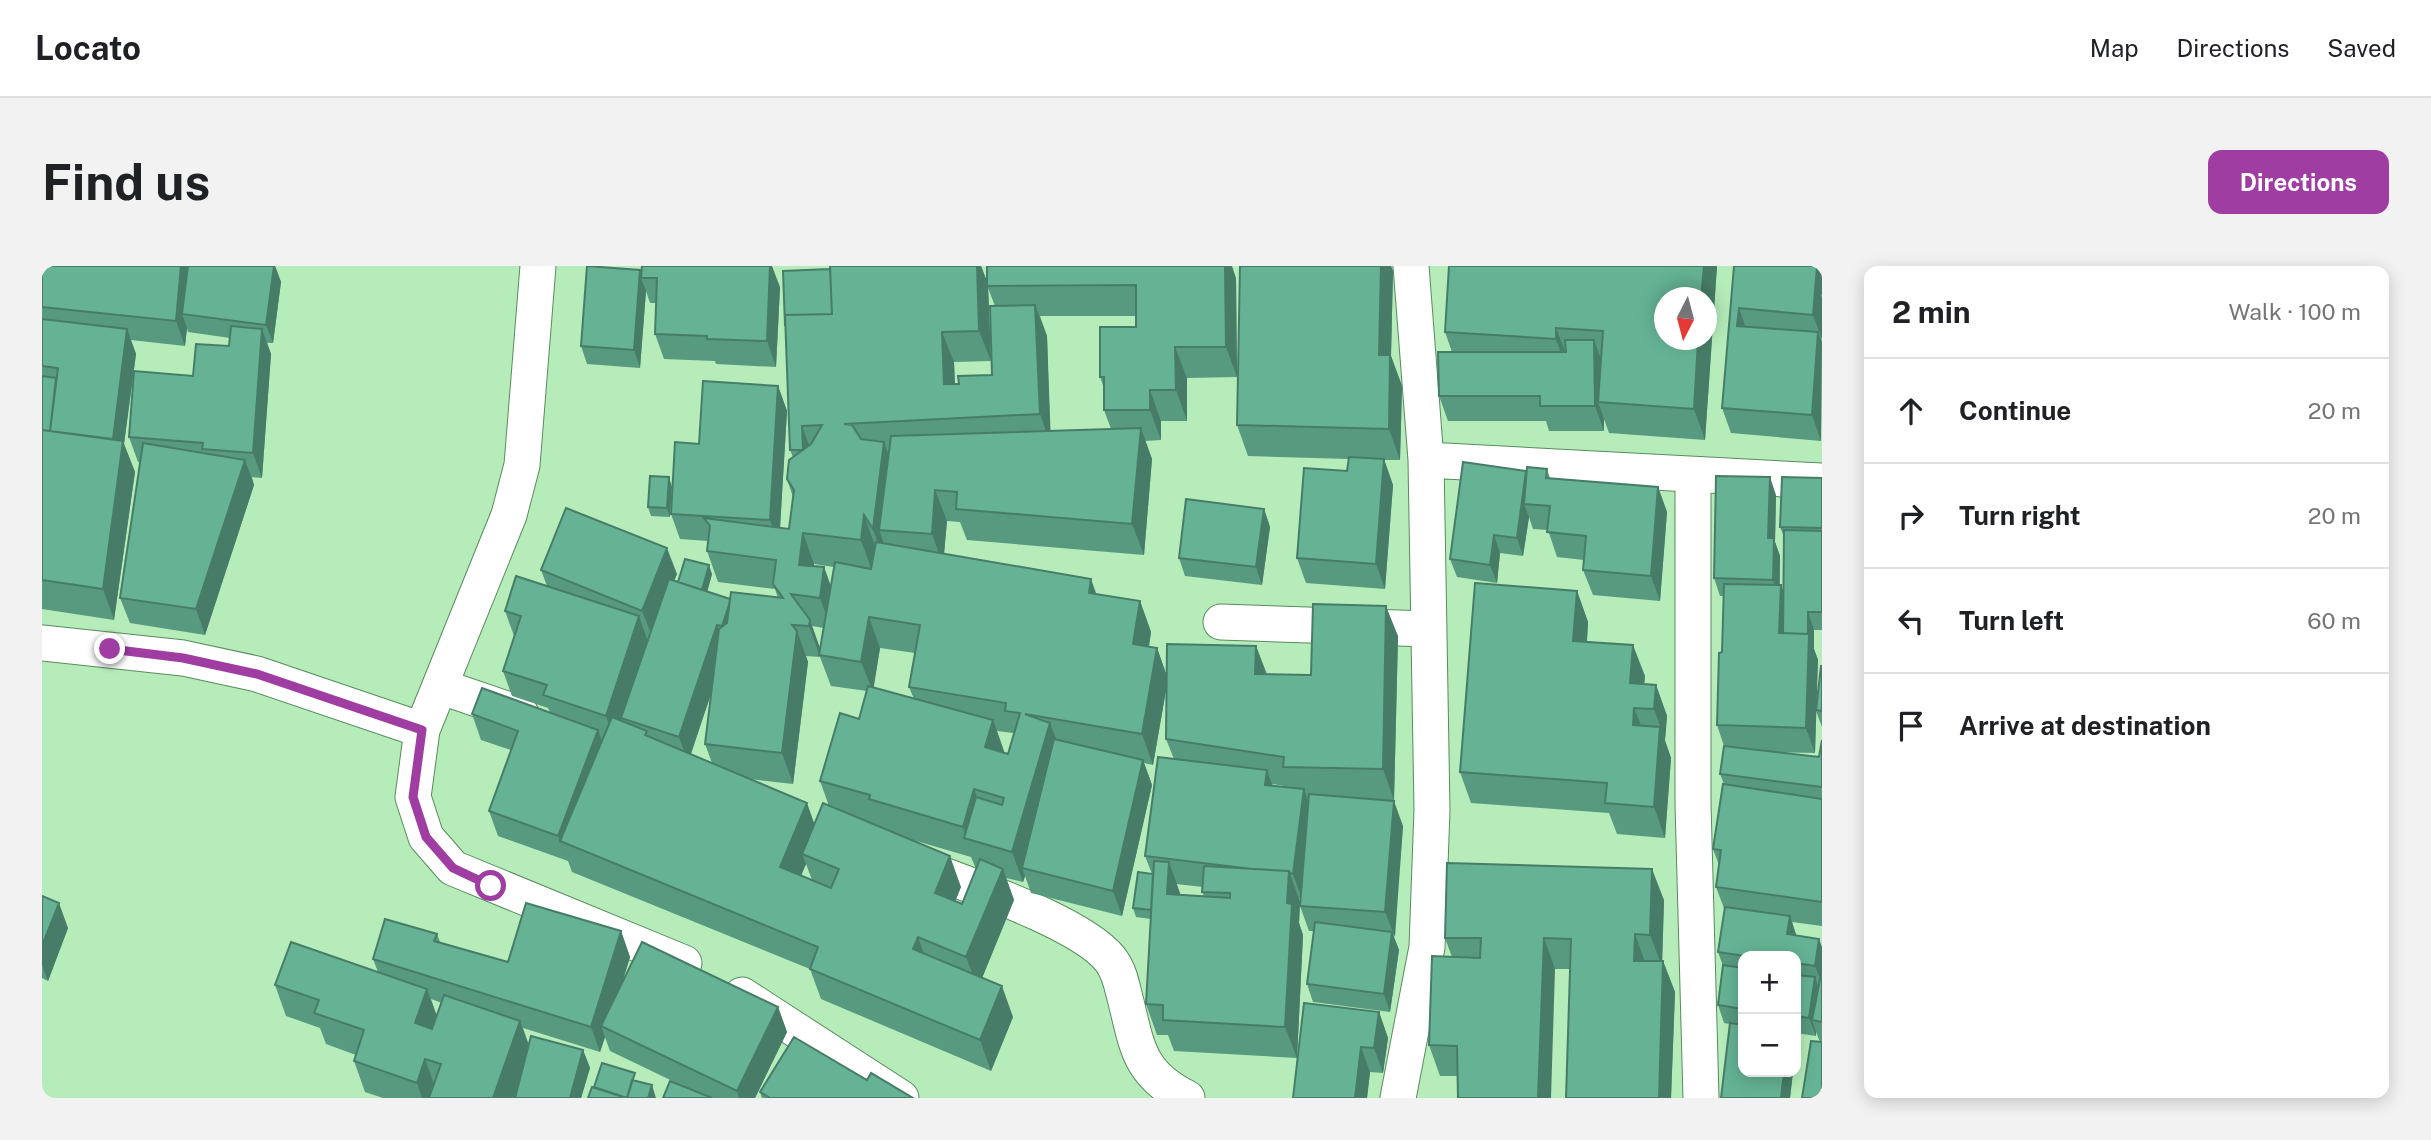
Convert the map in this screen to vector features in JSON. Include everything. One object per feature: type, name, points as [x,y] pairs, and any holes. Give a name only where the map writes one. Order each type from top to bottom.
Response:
[{"type":"street","points":[[538,266],[522,465],[509,515],[442,687],[422,730],[413,797],[426,837],[453,868],[703,971],[787,1022],[901,1098]]},
{"type":"street","points":[[1398,1098],[1427,947],[1432,810],[1426,460],[1411,266]]},
{"type":"street","points":[[1426,460],[1822,481]]},
{"type":"street","points":[[1693,475],[1693,804],[1701,1098]]},
{"type":"street","points":[[1221,622],[1429,629]]},
{"type":"street","points":[[42,643],[183,658],[257,674],[422,730]]},
{"type":"street","points":[[442,687],[554,726]]},
{"type":"street","points":[[883,852],[1074,930],[1099,947],[1118,972],[1141,1059],[1163,1086],[1186,1098]]},
{"type":"building","points":[[42,266],[181,266],[176,321],[42,307]]},
{"type":"building","points":[[188,266],[274,266],[266,325],[182,314]]},
{"type":"building","points":[[587,266],[640,270],[634,350],[581,346]]},
{"type":"building","points":[[642,266],[770,266],[767,341],[655,334],[657,278],[641,278]]},
{"type":"building","points":[[830,266],[977,266],[979,331],[942,332],[944,384],[959,384],[958,376],[992,375],[990,306],[1035,305],[1040,414],[844,424],[852,425],[861,439],[884,442],[873,529],[864,515],[861,540],[803,533],[799,565],[824,567],[820,598],[791,594],[810,620],[809,626],[792,625],[797,631],[782,753],[705,744],[719,629],[727,623],[731,592],[783,598],[773,584],[776,560],[707,551],[710,526],[704,518],[789,529],[794,490],[787,479],[789,460],[803,450],[790,450],[785,315],[832,314]],"holes":[[[822,425],[811,444],[803,450],[802,426]]]},
{"type":"building","points":[[987,266],[1225,266],[1226,347],[1175,347],[1176,390],[1150,390],[1150,410],[1104,410],[1104,377],[1100,377],[1100,327],[1136,327],[1136,285],[987,286]]},
{"type":"building","points":[[1240,266],[1381,266],[1379,355],[1390,355],[1389,429],[1237,425]]},
{"type":"building","points":[[1449,266],[1704,266],[1702,287],[1654,287],[1654,350],[1697,350],[1694,409],[1598,402],[1603,331],[1556,328],[1556,339],[1445,332]]},
{"type":"building","points":[[1734,266],[1817,266],[1813,315],[1739,308],[1737,326],[1818,332],[1812,415],[1722,408]]},
{"type":"building","points":[[1822,266],[1822,294],[1820,293]]},
{"type":"building","points":[[830,269],[832,314],[785,315],[785,326],[783,271]]},
{"type":"building","points":[[42,319],[127,329],[113,439],[50,431],[58,368],[42,366]]},
{"type":"building","points":[[231,326],[262,329],[253,453],[202,449],[203,443],[129,437],[134,371],[193,376],[196,344],[229,346]]},
{"type":"building","points":[[1565,340],[1594,340],[1595,406],[1540,406],[1540,396],[1439,396],[1438,352],[1566,352]]},
{"type":"building","points":[[42,376],[56,378],[50,431],[42,430]]},
{"type":"building","points":[[703,381],[778,386],[770,520],[671,514],[675,442],[699,444]]},
{"type":"building","points":[[1141,428],[1132,524],[956,509],[957,492],[935,490],[932,534],[879,530],[891,436]]},
{"type":"building","points":[[42,430],[123,441],[103,589],[42,580]]},
{"type":"building","points":[[143,443],[245,460],[196,609],[120,598]]},
{"type":"building","points":[[1349,457],[1384,459],[1376,564],[1297,558],[1304,468],[1347,471]]},
{"type":"building","points":[[1463,462],[1526,471],[1517,538],[1494,535],[1490,565],[1450,559]]},
{"type":"building","points":[[1527,467],[1547,469],[1546,478],[1658,487],[1651,576],[1583,570],[1586,536],[1547,532],[1550,506],[1524,504]]},
{"type":"building","points":[[650,476],[669,477],[667,508],[648,507]]},
{"type":"building","points":[[1716,476],[1770,477],[1768,538],[1774,538],[1773,580],[1714,578]]},
{"type":"building","points":[[1782,477],[1822,478],[1822,528],[1780,527]]},
{"type":"building","points":[[1186,499],[1264,509],[1256,567],[1179,558]]},
{"type":"building","points":[[566,508],[667,548],[642,611],[541,570]]},
{"type":"building","points":[[1784,530],[1822,531],[1822,612],[1808,612],[1808,634],[1783,633]]},
{"type":"building","points":[[876,542],[1091,579],[1089,593],[1140,601],[1133,644],[1157,648],[1142,734],[1025,714],[1050,723],[1012,852],[964,838],[976,797],[1002,805],[1004,798],[974,789],[963,827],[869,799],[870,795],[820,781],[840,713],[859,719],[868,686],[993,720],[985,747],[1008,754],[1020,713],[1005,711],[1006,703],[909,687],[920,625],[869,617],[861,662],[819,655],[835,562],[871,569]]},
{"type":"building","points":[[685,559],[709,565],[702,590],[678,582]]},
{"type":"building","points":[[516,576],[639,616],[606,716],[543,695],[547,685],[503,671],[521,616],[505,611]]},
{"type":"building","points":[[669,579],[730,599],[722,626],[717,625],[679,737],[621,718]]},
{"type":"building","points":[[1475,583],[1577,591],[1573,641],[1633,645],[1630,683],[1656,685],[1654,709],[1634,708],[1633,725],[1660,727],[1654,807],[1605,803],[1607,783],[1460,772]]},
{"type":"building","points":[[1724,584],[1781,585],[1779,633],[1809,634],[1806,728],[1717,725]]},
{"type":"building","points":[[1313,604],[1386,606],[1383,769],[1283,767],[1284,757],[1166,739],[1167,644],[1256,646],[1255,674],[1311,675]]},
{"type":"building","points":[[1822,666],[1822,711],[1816,710]]},
{"type":"building","points":[[482,688],[598,730],[558,836],[489,811],[518,731],[472,714]]},
{"type":"building","points":[[612,717],[647,731],[645,735],[807,803],[780,867],[831,888],[839,869],[802,854],[823,803],[950,856],[935,893],[962,904],[980,859],[1003,869],[966,957],[918,937],[913,949],[1002,986],[980,1040],[810,969],[818,947],[560,841]]},
{"type":"building","points":[[1054,739],[1143,760],[1113,891],[1022,868]]},
{"type":"building","points":[[1822,740],[1822,787],[1720,774],[1724,746],[1819,757]]},
{"type":"building","points":[[1158,757],[1267,770],[1265,785],[1304,789],[1293,874],[1289,871],[1145,856]]},
{"type":"building","points":[[1723,784],[1822,799],[1822,902],[1716,887],[1721,850],[1713,849]]},
{"type":"building","points":[[1309,794],[1394,801],[1385,912],[1300,906]]},
{"type":"building","points":[[1154,861],[1169,862],[1167,894],[1230,898],[1230,893],[1202,892],[1204,866],[1289,871],[1287,903],[1292,904],[1285,1027],[1163,1020],[1163,1005],[1146,1004]]},
{"type":"building","points":[[1447,863],[1652,869],[1650,935],[1635,934],[1634,961],[1663,961],[1659,1098],[1566,1098],[1571,939],[1544,938],[1538,1098],[1458,1098],[1457,1046],[1429,1045],[1432,956],[1480,958],[1481,938],[1445,938]]},
{"type":"building","points":[[1138,872],[1153,874],[1151,910],[1133,908]]},
{"type":"building","points":[[42,896],[59,903],[42,946]]},
{"type":"building","points":[[526,903],[621,931],[591,1027],[373,959],[385,919],[437,934],[434,941],[508,962]]},
{"type":"building","points":[[1725,907],[1790,916],[1787,934],[1819,939],[1815,966],[1801,964],[1801,951],[1738,951],[1738,955],[1718,952]]},
{"type":"building","points":[[1315,922],[1392,932],[1384,994],[1307,984]]},
{"type":"building","points":[[291,942],[427,989],[415,1023],[432,1029],[444,995],[520,1021],[493,1098],[429,1098],[441,1064],[425,1059],[417,1083],[354,1061],[364,1030],[314,1013],[319,1000],[275,985]]},
{"type":"building","points":[[642,942],[778,1007],[737,1091],[601,1026]]},
{"type":"building","points":[[1723,965],[1738,967],[1738,1008],[1718,1005]]},
{"type":"building","points":[[1822,969],[1822,1022],[1812,1020]]},
{"type":"building","points":[[1801,976],[1815,977],[1809,1018],[1801,1017]]},
{"type":"building","points":[[1304,1003],[1379,1012],[1374,1048],[1361,1047],[1355,1098],[1293,1098]]},
{"type":"building","points":[[1730,1023],[1738,1024],[1738,1077],[1783,1077],[1781,1098],[1721,1098]]},
{"type":"building","points":[[531,1036],[583,1050],[570,1098],[515,1098]]},
{"type":"building","points":[[794,1037],[867,1080],[871,1073],[913,1098],[770,1098],[760,1092]]},
{"type":"building","points":[[1811,1041],[1822,1042],[1822,1098],[1802,1098]]},
{"type":"building","points":[[602,1063],[635,1073],[627,1098],[594,1087]]},
{"type":"building","points":[[632,1080],[652,1085],[648,1098],[627,1098]]},
{"type":"building","points":[[670,1081],[712,1098],[663,1098]]},
{"type":"building","points":[[592,1087],[626,1098],[588,1098]]},
{"type":"route","points":[[110,649],[183,658],[257,674],[422,730],[413,797],[426,837],[453,868],[491,886]]}]
